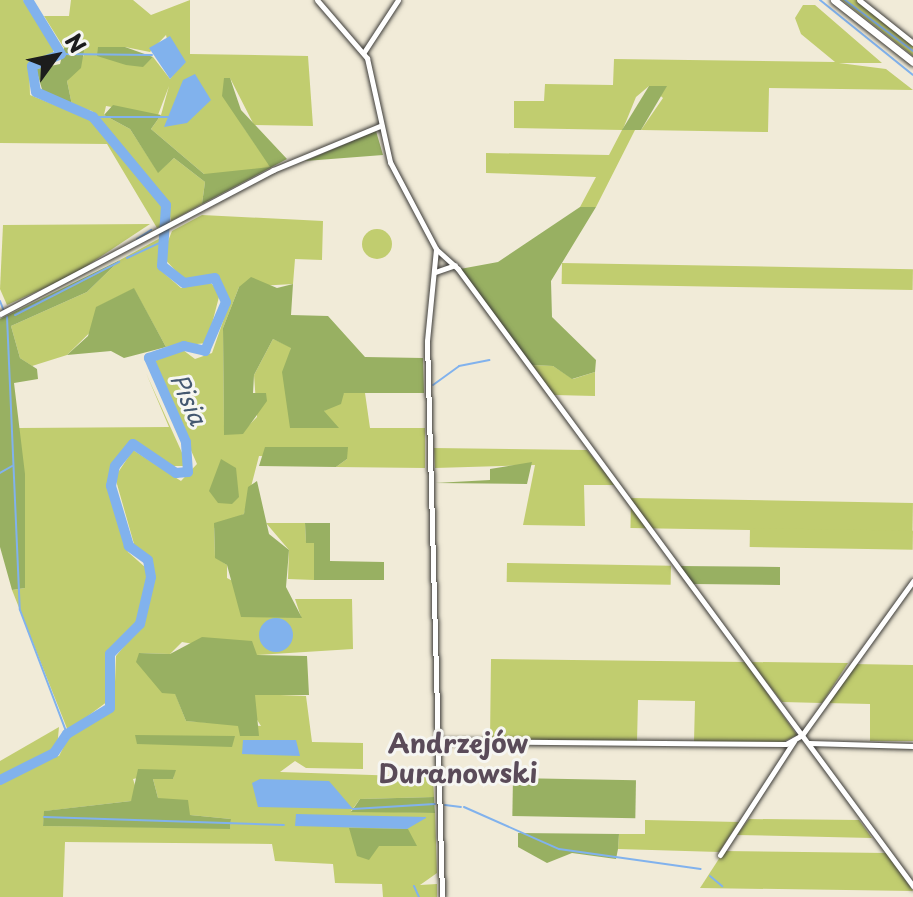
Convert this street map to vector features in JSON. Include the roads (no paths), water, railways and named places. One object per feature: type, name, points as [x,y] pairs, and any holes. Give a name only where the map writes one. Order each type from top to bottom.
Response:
[{"type":"main road","points":[[834,0],[913,62]]},
{"type":"street","points":[[317,0],[364,52],[393,171],[436,249],[455,265],[913,886]]},
{"type":"street","points":[[364,52],[398,0]]},
{"type":"street","points":[[859,0],[913,43]]},
{"type":"street","points":[[0,314],[284,165],[380,126]]},
{"type":"street","points":[[436,249],[427,341],[442,897]]},
{"type":"street","points":[[435,272],[455,265]]},
{"type":"street","points":[[720,855],[794,741],[802,735],[913,581]]},
{"type":"street","points":[[438,741],[794,741]]},
{"type":"street","points":[[809,743],[913,746]]},
{"type":"water","points":[[170,36],[186,62],[170,79],[149,48]]},
{"type":"water","points":[[195,74],[211,100],[187,123],[164,127],[183,80]]},
{"type":"water","points":[[276,618],[288,623],[293,635],[288,647],[276,652],[264,647],[259,635],[264,623]]},
{"type":"water","points":[[243,740],[296,740],[300,756],[242,754]]},
{"type":"water","points":[[260,779],[329,781],[353,809],[258,807],[252,783]]},
{"type":"water","points":[[296,814],[426,818],[407,829],[295,826]]},
{"type":"waterway","name":"Pisia","points":[[0,780],[54,753],[67,734],[110,708],[110,654],[140,624],[151,577],[148,560],[129,546],[111,486],[115,466],[133,444],[176,473],[188,472],[186,442],[149,358],[184,346],[205,351],[226,302],[215,278],[184,283],[162,266],[166,205],[93,117],[36,92],[32,66],[61,54],[28,0]]},
{"type":"waterway","points":[[820,0],[913,75]]},
{"type":"waterway","points":[[845,0],[913,51]]},
{"type":"waterway","points":[[61,54],[152,55]]},
{"type":"waterway","points":[[93,117],[168,117]]},
{"type":"waterway","points":[[137,239],[151,230]]},
{"type":"waterway","points":[[127,258],[166,240]]},
{"type":"waterway","points":[[15,315],[119,262]]},
{"type":"waterway","points":[[0,301],[3,309]]},
{"type":"waterway","points":[[7,317],[20,610],[67,734]]},
{"type":"waterway","points":[[433,385],[459,366],[489,360]]},
{"type":"waterway","points":[[0,473],[12,466]]},
{"type":"waterway","points":[[353,809],[435,804]]},
{"type":"waterway","points":[[445,805],[461,807]]},
{"type":"waterway","points":[[464,807],[559,849],[701,869]]},
{"type":"waterway","points":[[44,817],[284,825]]},
{"type":"waterway","points":[[710,876],[722,886]]},
{"type":"waterway","points":[[414,886],[419,897]]},
{"type":"district","name":"Andrzejów Duranowski","points":[[458,758]]}]
